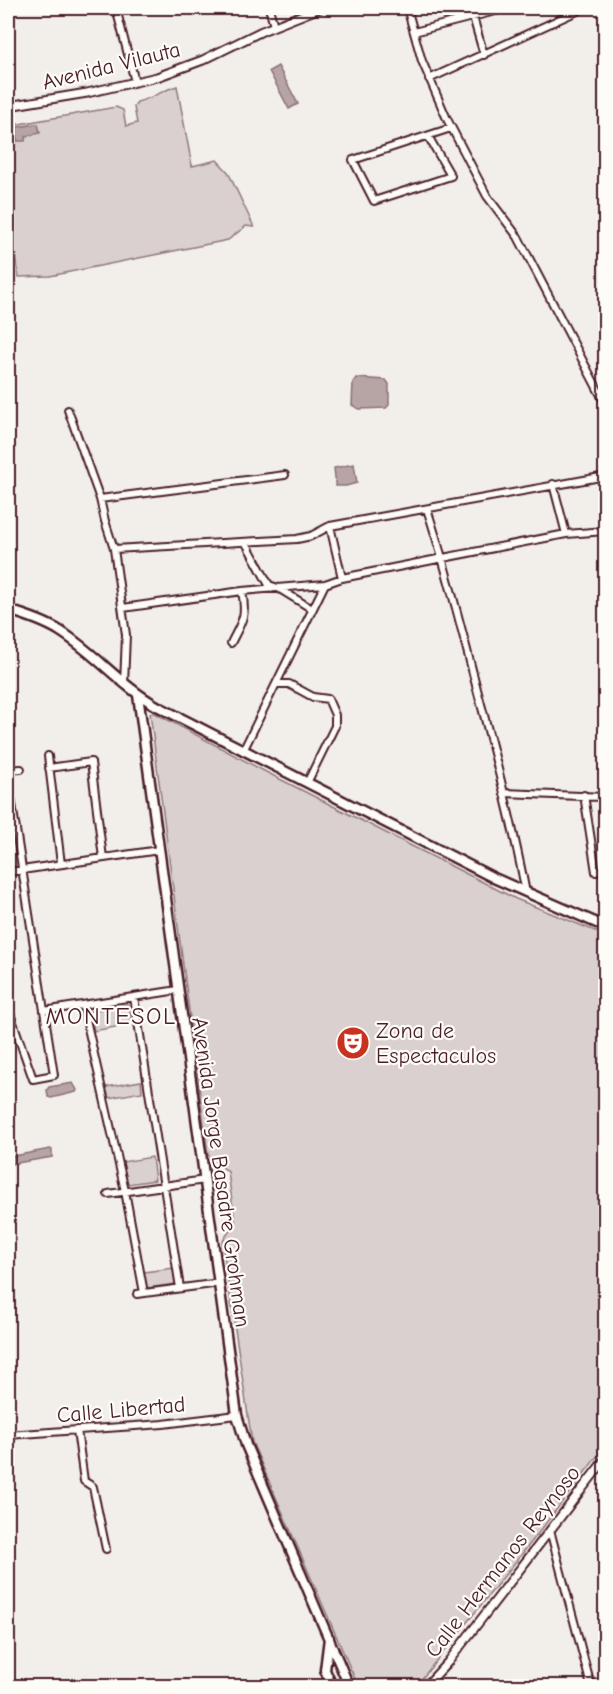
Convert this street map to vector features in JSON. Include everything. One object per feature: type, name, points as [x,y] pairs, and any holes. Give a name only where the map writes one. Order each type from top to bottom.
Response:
[{"type":"main road","points":[[8,610],[26,615],[60,632],[138,695],[243,751],[526,893],[606,927]]},
{"type":"main road","name":"Avenida Jorge Basadre Grohman","points":[[138,695],[237,1414],[246,1445],[349,1686]]},
{"type":"main road","points":[[329,1637],[325,1670],[332,1686]]},
{"type":"street","points":[[116,8],[135,82]]},
{"type":"street","points":[[269,8],[274,26]]},
{"type":"street","name":"Avenida Vilauta","points":[[8,106],[87,93],[182,69],[315,8]]},
{"type":"street","points":[[407,8],[429,79],[451,128],[487,196],[518,237],[606,405]]},
{"type":"street","points":[[414,32],[507,8]]},
{"type":"street","points":[[429,79],[584,8]]},
{"type":"street","points":[[473,17],[484,55]]},
{"type":"street","points":[[428,136],[451,176],[374,201],[353,160],[451,128]]},
{"type":"street","points":[[68,410],[100,499],[114,549],[127,654],[124,684]]},
{"type":"street","points":[[100,499],[285,475]]},
{"type":"street","points":[[114,549],[246,543],[311,536],[330,526],[606,476]]},
{"type":"street","points":[[553,484],[566,534]]},
{"type":"street","points":[[427,509],[443,558],[504,793],[526,893]]},
{"type":"street","points":[[330,526],[342,578]]},
{"type":"street","points":[[123,608],[243,591],[325,584],[342,578],[566,534],[606,531]]},
{"type":"street","points":[[246,543],[269,585],[312,609]]},
{"type":"street","points":[[243,751],[325,584]]},
{"type":"street","points":[[231,643],[245,616],[243,591]]},
{"type":"street","points":[[276,684],[289,684],[313,698],[328,699],[335,715],[335,726],[307,783]]},
{"type":"street","points":[[48,756],[61,864]]},
{"type":"street","points":[[49,768],[91,762],[103,858]]},
{"type":"street","points":[[8,770],[21,769]]},
{"type":"street","points":[[8,778],[54,1075],[33,1079],[8,1008]]},
{"type":"street","points":[[504,793],[606,797]]},
{"type":"street","points":[[584,795],[596,872]]},
{"type":"street","points":[[8,872],[159,850]]},
{"type":"street","points":[[44,1011],[178,990]]},
{"type":"street","points":[[134,997],[180,1288]]},
{"type":"street","points":[[83,1006],[125,1191],[140,1293],[220,1283]]},
{"type":"street","points":[[108,1194],[205,1180]]},
{"type":"street","name":"Calle Libertad","points":[[8,1435],[163,1424],[237,1414]]},
{"type":"street","points":[[76,1430],[84,1481],[93,1487],[106,1549]]},
{"type":"street","name":"Calle Hermanos Reynoso","points":[[426,1686],[448,1662],[606,1458]]},
{"type":"street","points":[[550,1530],[591,1686]]},
{"type":"shaded area","points":[[278,66],[298,104],[289,109],[269,71]]},
{"type":"shaded area","points":[[177,86],[192,166],[217,160],[228,172],[254,227],[246,226],[228,240],[50,276],[19,277],[8,224],[8,126],[116,107],[123,110],[126,126],[137,123],[134,107],[137,102]]},
{"type":"shaded area","points":[[38,124],[40,133],[26,136],[25,141],[17,141],[17,127]]},
{"type":"shaded area","points":[[356,378],[386,380],[389,384],[389,405],[386,408],[359,409],[352,405],[353,382]]},
{"type":"shaded area","points":[[354,464],[357,483],[336,486],[334,468]]},
{"type":"shaded area","points":[[150,713],[155,713],[516,899],[605,935],[605,1446],[416,1686],[358,1686],[252,1442],[222,1242],[235,1223],[228,1172],[208,1155]]},
{"type":"shaded area","points":[[129,1004],[132,1024],[94,1031],[90,1011]]},
{"type":"shaded area","points":[[141,1081],[142,1092],[109,1098],[106,1087]]},
{"type":"shaded area","points":[[73,1083],[76,1092],[48,1097],[49,1087]]},
{"type":"shaded area","points":[[50,1149],[52,1157],[11,1164],[8,1162],[9,1157]]},
{"type":"shaded area","points":[[152,1157],[155,1180],[128,1184],[122,1162]]},
{"type":"shaded area","points":[[174,1268],[176,1284],[146,1288],[144,1272]]},
{"type":"place","name":"Zona de Espectaculos","points":[[353,1043]]},
{"type":"district","name":"MONTESOL","points":[[111,1016]]}]
